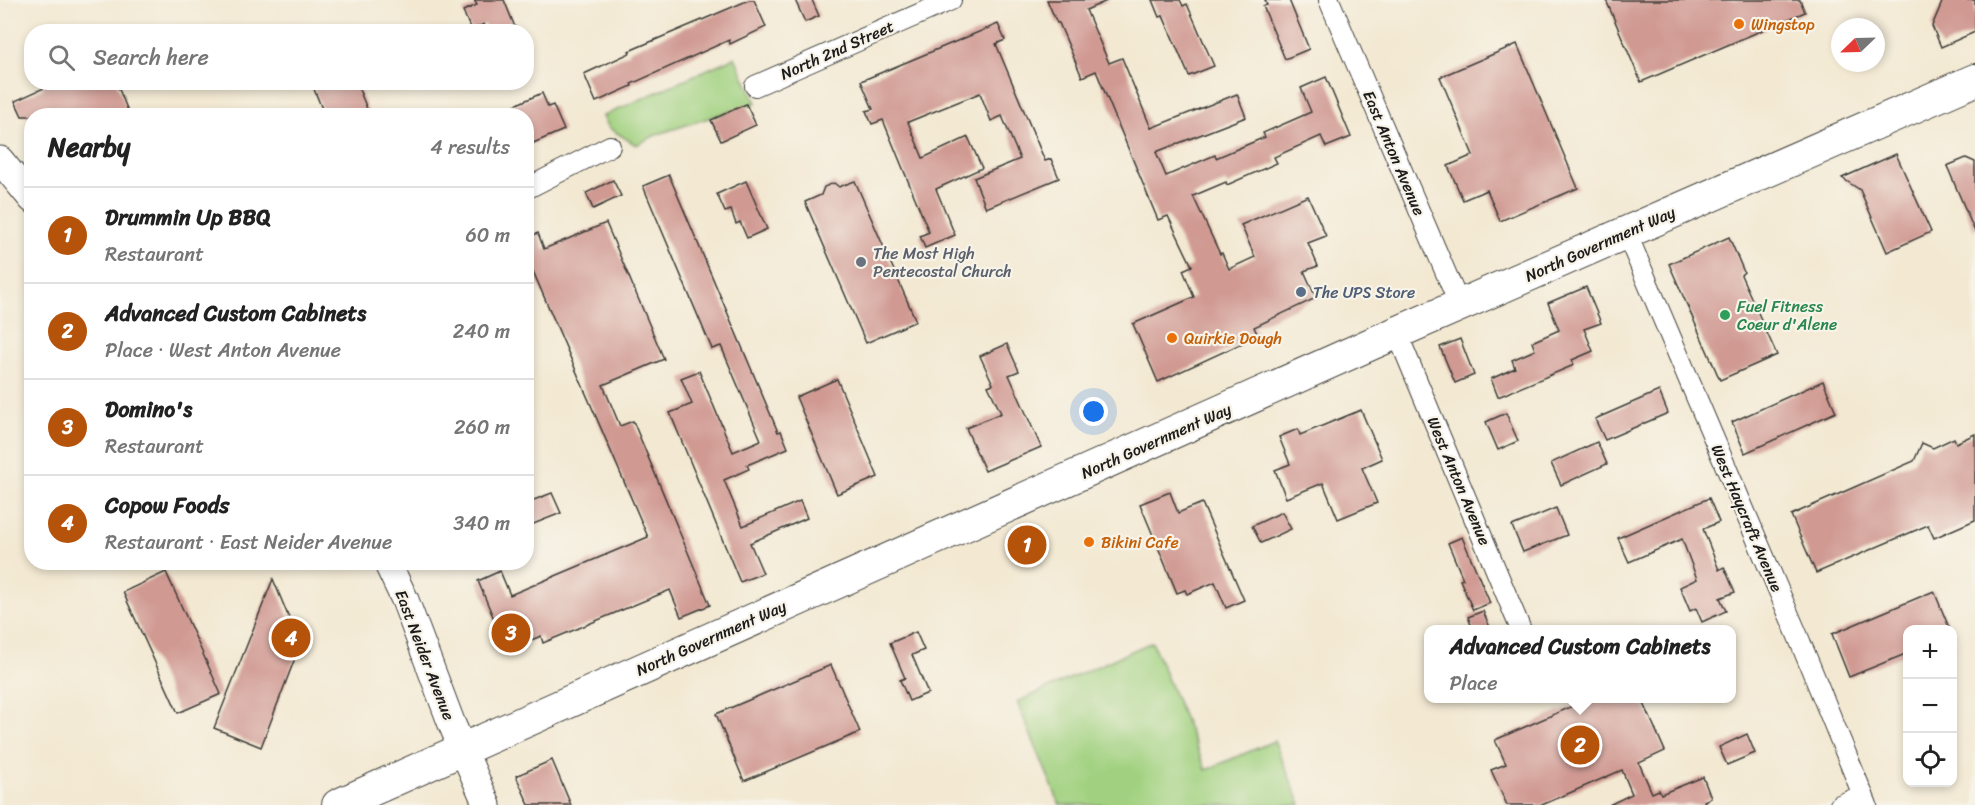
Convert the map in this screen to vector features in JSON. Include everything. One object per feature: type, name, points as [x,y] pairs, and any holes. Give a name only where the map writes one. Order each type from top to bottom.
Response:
[{"type":"main road","name":"North Government Way","points":[[338,805],[1397,333],[1975,80]]},
{"type":"main road","points":[[0,160],[24,189]]},
{"type":"main road","name":"East Neider Avenue","points":[[391,570],[487,805]]},
{"type":"street","name":"North 2nd Street","points":[[755,86],[951,0]]},
{"type":"street","name":"East Anton Avenue","points":[[1329,0],[1460,306]]},
{"type":"street","points":[[534,185],[610,146]]},
{"type":"street","name":"West Haycraft Avenue","points":[[1626,232],[1865,800]]},
{"type":"street","name":"West Anton Avenue","points":[[1397,333],[1519,625]]},
{"type":"street","points":[[1840,805],[1865,800]]},
{"type":"green space","points":[[735,57],[756,103],[658,134],[636,145],[609,128],[603,116]]},
{"type":"green space","points":[[1152,642],[1206,770],[1274,741],[1301,805],[1060,805],[1017,702]]},
{"type":"building","points":[[474,0],[504,0],[514,24],[468,24],[463,11],[477,5]]},
{"type":"building","points":[[749,0],[754,0],[766,27],[730,44],[729,40],[596,102],[584,74],[630,53],[629,51]]},
{"type":"building","points":[[795,0],[812,0],[819,16],[805,22]]},
{"type":"building","points":[[1047,0],[1109,0],[1086,10],[1109,63],[1122,58],[1151,128],[1237,94],[1246,117],[1156,152],[1166,176],[1265,137],[1263,133],[1311,112],[1301,88],[1326,77],[1351,137],[1326,147],[1321,136],[1274,157],[1277,163],[1227,185],[1226,182],[1193,196],[1229,269],[1255,257],[1241,225],[1308,196],[1326,236],[1308,243],[1318,266],[1304,271],[1316,298],[1254,327],[1258,336],[1158,382],[1133,324],[1194,297],[1183,270],[1192,266],[1168,216],[1158,220],[1096,71],[1082,77]]},
{"type":"building","points":[[1152,0],[1180,0],[1183,6],[1187,4],[1214,66],[1189,76],[1163,16],[1159,17]]},
{"type":"building","points":[[1265,0],[1289,0],[1309,49],[1285,59],[1263,6],[1267,5]]},
{"type":"building","points":[[1606,0],[1800,0],[1805,12],[1641,82]]},
{"type":"building","points":[[1943,0],[1975,0],[1975,32],[1941,47],[1932,26]]},
{"type":"building","points":[[998,24],[1005,40],[996,44],[1045,161],[1051,159],[1059,178],[986,208],[974,178],[1020,159],[1002,116],[991,121],[980,93],[908,122],[923,158],[968,137],[982,168],[936,189],[955,235],[925,248],[920,236],[929,232],[883,120],[872,124],[866,111],[873,109],[861,81]]},
{"type":"building","points":[[1517,44],[1578,188],[1500,221],[1487,190],[1463,200],[1448,166],[1473,155],[1440,77]]},
{"type":"building","points":[[40,90],[119,90],[127,108],[24,108],[24,116],[22,116],[15,101]]},
{"type":"building","points":[[314,90],[359,90],[367,108],[322,108]]},
{"type":"building","points":[[542,93],[548,107],[553,105],[564,130],[534,143],[534,108],[508,108]]},
{"type":"building","points":[[746,104],[756,125],[721,141],[711,120]]},
{"type":"building","points":[[1896,154],[1931,232],[1887,252],[1860,190],[1842,178]]},
{"type":"building","points":[[1966,158],[1975,162],[1975,232],[1947,166]]},
{"type":"building","points":[[669,175],[778,432],[781,431],[788,448],[747,465],[749,469],[724,480],[743,526],[800,501],[807,518],[750,543],[763,573],[740,582],[670,413],[692,404],[681,378],[699,371],[733,452],[761,440],[721,346],[712,349],[643,186]]},
{"type":"building","points":[[613,180],[621,196],[593,209],[586,193]]},
{"type":"building","points":[[746,181],[767,229],[747,238],[740,222],[736,224],[731,210],[725,212],[717,194]]},
{"type":"building","name":"The Most High Pentecostal Church","points":[[855,181],[916,321],[866,343],[805,202],[821,195],[824,187],[834,183],[839,187]]},
{"type":"building","points":[[606,223],[664,359],[603,385],[620,426],[633,421],[710,605],[681,617],[670,590],[543,643],[541,636],[507,650],[478,581],[500,571],[510,595],[648,537],[534,273],[534,235],[538,233],[544,249]]},
{"type":"building","name":"Fuel Fitness Coeur d'Alene","points":[[1729,237],[1744,272],[1741,275],[1777,355],[1720,380],[1669,264]]},
{"type":"building","points":[[1586,287],[1601,323],[1584,329],[1593,351],[1572,360],[1574,365],[1498,397],[1491,379],[1515,368],[1512,360],[1535,350],[1532,342],[1559,330],[1548,303]]},
{"type":"building","points":[[1460,339],[1474,375],[1455,383],[1440,347]]},
{"type":"building","points":[[1007,344],[1019,371],[1009,375],[1041,447],[985,471],[966,428],[1001,413],[988,386],[993,384],[980,356]]},
{"type":"building","points":[[837,379],[878,477],[837,494],[796,397]]},
{"type":"building","points":[[1823,381],[1836,412],[1745,453],[1732,422]]},
{"type":"building","points":[[1659,391],[1668,413],[1605,440],[1595,419]]},
{"type":"building","points":[[1361,410],[1382,459],[1362,468],[1377,503],[1338,519],[1323,483],[1286,498],[1275,470],[1290,464],[1279,437],[1298,429],[1300,435]]},
{"type":"building","points":[[1506,413],[1518,441],[1498,450],[1486,422]]},
{"type":"building","points":[[1975,434],[1975,520],[1934,538],[1928,525],[1816,573],[1791,515],[1914,461],[1922,443],[1933,448],[1954,438],[1956,443]]},
{"type":"building","points":[[1597,442],[1607,464],[1561,485],[1551,463]]},
{"type":"building","points":[[1170,492],[1178,513],[1202,503],[1244,600],[1226,608],[1215,582],[1187,594],[1185,590],[1177,593],[1140,504]]},
{"type":"building","points":[[552,493],[561,513],[534,524],[534,500]]},
{"type":"building","points":[[1709,498],[1719,522],[1703,529],[1719,570],[1724,567],[1735,592],[1720,598],[1726,611],[1702,622],[1696,608],[1690,611],[1680,587],[1697,579],[1682,539],[1629,562],[1618,538]]},
{"type":"building","points":[[1556,508],[1567,535],[1523,552],[1512,526]]},
{"type":"building","points":[[1282,512],[1291,529],[1261,543],[1252,526]]},
{"type":"building","points":[[1462,537],[1490,603],[1473,610],[1448,543]]},
{"type":"building","points":[[166,572],[221,694],[178,713],[123,592]]},
{"type":"building","points":[[273,579],[300,645],[261,747],[214,728]]},
{"type":"building","points":[[1934,591],[1948,625],[1903,625],[1903,655],[1849,677],[1832,634]]},
{"type":"building","points":[[1483,611],[1489,625],[1471,625],[1468,617]]},
{"type":"building","points":[[916,632],[924,650],[912,655],[928,693],[909,701],[900,680],[905,678],[890,643]]},
{"type":"building","points":[[831,665],[860,732],[744,781],[716,714]]},
{"type":"building","points":[[1580,703],[1644,703],[1665,751],[1639,763],[1652,793],[1659,790],[1661,794],[1703,777],[1711,798],[1704,801],[1706,805],[1609,805],[1632,794],[1622,770],[1542,805],[1507,805],[1491,770],[1506,764],[1495,740]]},
{"type":"building","points":[[1747,734],[1755,753],[1727,765],[1719,747]]},
{"type":"building","points":[[552,760],[571,805],[529,805],[516,776]]},
{"type":"place","name":"Wingstop","points":[[1739,24]]},
{"type":"place","name":"The Most High Pentecostal Church","points":[[861,262]]},
{"type":"place","name":"The UPS Store","points":[[1301,292]]},
{"type":"place","name":"Fuel Fitness Coeur d'Alene","points":[[1725,315]]},
{"type":"place","name":"Quirkie Dough","points":[[1172,338]]},
{"type":"place","name":"Bikini Cafe","points":[[1089,542]]},
{"type":"place","name":"Drummin Up BBQ","points":[[1027,545]]},
{"type":"place","name":"Domino's","points":[[511,633]]},
{"type":"place","name":"Copow Foods","points":[[291,638]]},
{"type":"place","name":"Advanced Custom Cabinets","points":[[1580,745]]}]
